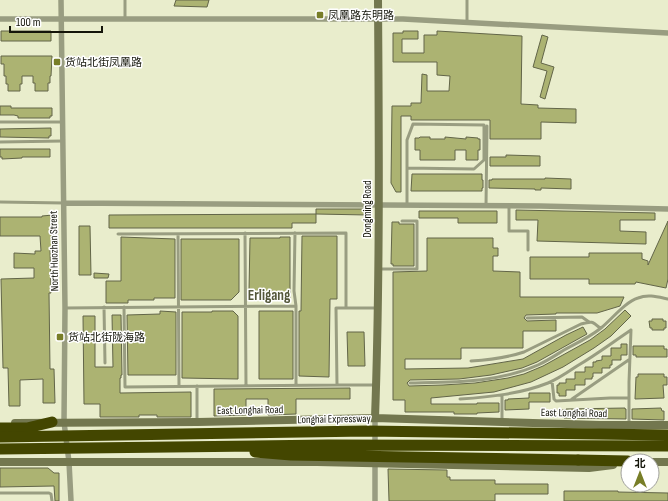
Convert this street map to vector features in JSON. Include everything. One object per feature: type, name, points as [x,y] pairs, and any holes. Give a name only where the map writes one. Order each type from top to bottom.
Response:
[{"type":"highway","points":[[0,428],[27,428],[52,422]]},
{"type":"highway","name":"Longhai Expressway","points":[[0,437],[352,431],[668,435]]},
{"type":"highway","points":[[0,449],[328,445],[668,446]]},
{"type":"highway","points":[[207,447],[291,455],[620,462]]},
{"type":"street","name":"North Huozhan Street","points":[[61,0],[65,308],[64,422],[69,462],[70,501]]},
{"type":"street","name":"Dongming Road","points":[[375,418],[379,205],[378,0]]},
{"type":"street","points":[[0,19],[403,19],[668,33]]},
{"type":"street","points":[[64,203],[509,206],[668,209]]},
{"type":"street","points":[[375,418],[375,501]]},
{"type":"street","name":"East Longhai Road","points":[[0,423],[198,422],[375,418],[668,425]]},
{"type":"street","points":[[0,462],[317,462],[588,468],[620,463]]},
{"type":"lane","points":[[125,0],[125,20]]},
{"type":"lane","points":[[467,0],[467,22]]},
{"type":"lane","points":[[0,122],[62,122]]},
{"type":"lane","points":[[406,205],[407,140],[412,124],[484,125],[484,160],[474,169],[407,168]]},
{"type":"lane","points":[[486,206],[487,126]]},
{"type":"lane","points":[[0,142],[63,141]]},
{"type":"lane","points":[[0,202],[64,203]]},
{"type":"lane","points":[[509,206],[509,231],[528,231],[528,250]]},
{"type":"lane","points":[[378,269],[417,269],[417,221],[402,221]]},
{"type":"lane","points":[[295,233],[294,291],[296,306],[296,385]]},
{"type":"lane","points":[[118,234],[346,233],[346,308]]},
{"type":"lane","points":[[178,234],[179,386]]},
{"type":"lane","points":[[245,234],[246,386]]},
{"type":"lane","points":[[410,383],[459,382],[514,374],[538,365],[590,336],[637,298],[654,296],[668,299]]},
{"type":"lane","points":[[65,308],[296,306]]},
{"type":"lane","points":[[104,307],[105,363]]},
{"type":"lane","points":[[124,307],[125,387],[376,385]]},
{"type":"lane","points":[[337,385],[336,308],[378,308]]},
{"type":"lane","points":[[527,318],[582,317],[589,322]]},
{"type":"lane","points":[[471,361],[514,356],[581,324],[594,322],[600,328]]},
{"type":"lane","points":[[460,399],[502,395],[530,389],[552,381],[591,358],[631,330],[629,425]]},
{"type":"lane","points":[[571,400],[630,358]]},
{"type":"lane","points":[[552,381],[554,399],[556,401],[629,398]]},
{"type":"lane","points":[[197,386],[198,422]]},
{"type":"lane","points":[[502,395],[502,422]]},
{"type":"lane","points":[[0,493],[49,492],[52,501]]},
{"type":"building","points":[[176,0],[209,0],[207,7],[174,6]]},
{"type":"building","points":[[1,31],[51,31],[51,41],[1,41]]},
{"type":"building","points":[[403,31],[418,31],[418,39],[402,39],[402,53],[424,53],[424,35],[437,35],[437,31],[522,36],[521,104],[538,105],[538,108],[576,109],[576,123],[541,122],[541,139],[490,139],[490,120],[411,120],[411,116],[401,116],[401,192],[396,192],[391,183],[392,106],[411,106],[411,103],[421,103],[422,74],[427,75],[427,91],[449,91],[450,76],[437,75],[437,62],[393,62],[393,33],[403,33]]},
{"type":"building","points":[[542,35],[548,37],[541,63],[554,67],[545,99],[540,97],[547,71],[533,67]]},
{"type":"building","points":[[1,56],[52,56],[51,76],[50,83],[48,83],[48,91],[35,91],[33,76],[22,76],[20,91],[8,91],[6,76],[4,76],[4,64],[1,64]]},
{"type":"building","points":[[0,106],[11,106],[11,108],[52,108],[52,116],[50,116],[50,118],[18,118],[18,116],[14,115],[0,115]]},
{"type":"building","points":[[51,128],[51,136],[49,136],[49,138],[0,137],[0,129]]},
{"type":"building","points":[[430,137],[430,139],[445,139],[445,137],[466,139],[466,137],[478,138],[480,139],[480,150],[478,150],[478,160],[466,160],[466,150],[455,150],[455,160],[420,160],[420,150],[415,150],[415,138]]},
{"type":"building","points":[[0,149],[50,149],[50,157],[2,159],[2,157],[0,157]]},
{"type":"building","points":[[506,155],[540,156],[540,166],[490,166],[490,157],[506,157]]},
{"type":"building","points":[[412,174],[482,174],[483,188],[482,191],[411,191]]},
{"type":"building","points":[[492,179],[571,179],[571,189],[541,188],[541,190],[535,190],[489,188],[489,180]]},
{"type":"building","points":[[316,209],[367,209],[367,215],[316,214]]},
{"type":"building","points":[[516,210],[655,213],[655,220],[620,220],[620,231],[646,232],[646,244],[537,241],[538,220],[516,220]]},
{"type":"building","points":[[419,211],[497,211],[497,223],[458,223],[458,218],[419,218]]},
{"type":"building","points":[[316,214],[316,223],[292,223],[292,228],[109,228],[109,215]]},
{"type":"building","points":[[53,215],[54,248],[50,248],[51,293],[49,293],[50,369],[54,369],[55,403],[43,403],[43,379],[20,380],[20,406],[9,406],[8,368],[3,368],[1,279],[34,278],[34,268],[14,268],[14,253],[35,254],[35,251],[41,251],[40,236],[0,236],[0,217],[42,217]]},
{"type":"building","points":[[668,221],[668,279],[666,288],[636,282],[635,284],[589,284],[589,279],[530,279],[530,257],[589,257],[589,253],[642,253],[642,259],[648,261],[648,265]]},
{"type":"building","points":[[392,222],[399,222],[399,224],[414,224],[414,266],[393,266],[393,264],[391,264]]},
{"type":"building","points":[[79,226],[90,226],[91,275],[79,275]]},
{"type":"building","points":[[302,236],[337,236],[337,299],[330,299],[329,377],[299,376],[299,311],[301,311]]},
{"type":"building","points":[[121,237],[175,239],[175,298],[128,300],[128,303],[106,303],[106,281],[121,281]]},
{"type":"building","points":[[290,237],[290,300],[258,299],[249,291],[250,238]]},
{"type":"building","points":[[427,238],[493,238],[493,248],[498,248],[498,256],[493,256],[493,271],[520,272],[520,297],[624,297],[620,306],[597,313],[526,315],[524,318],[527,321],[556,320],[556,331],[523,331],[523,348],[461,348],[461,359],[405,359],[405,369],[468,368],[523,359],[583,327],[587,334],[537,362],[522,368],[491,375],[459,379],[410,380],[407,383],[409,386],[475,383],[524,374],[543,366],[590,340],[605,329],[625,310],[631,316],[611,336],[594,348],[563,367],[531,382],[494,392],[431,398],[431,404],[499,403],[499,412],[454,414],[454,412],[405,412],[405,400],[393,400],[393,272],[427,271]]},
{"type":"building","points":[[181,239],[239,239],[239,292],[231,300],[181,300]]},
{"type":"building","points":[[94,273],[109,274],[108,278],[94,278]]},
{"type":"building","points":[[160,311],[176,312],[176,375],[128,375],[127,315],[160,314]]},
{"type":"building","points":[[233,311],[238,316],[238,379],[182,378],[182,312]]},
{"type":"building","points":[[259,311],[293,311],[293,379],[259,379]]},
{"type":"building","points":[[112,315],[121,315],[122,375],[120,378],[120,393],[191,392],[191,417],[157,417],[157,415],[139,415],[139,417],[100,417],[100,404],[84,404],[83,316],[95,316],[95,367],[113,367]]},
{"type":"building","points":[[652,319],[663,319],[663,321],[666,321],[666,328],[664,328],[664,330],[652,330],[652,328],[650,328],[649,321],[652,321]]},
{"type":"building","points":[[347,332],[364,332],[365,366],[348,366]]},
{"type":"building","points":[[621,344],[627,344],[627,355],[621,355],[621,360],[612,360],[612,365],[610,365],[610,368],[602,368],[602,373],[593,373],[592,379],[585,379],[585,385],[575,385],[575,390],[566,390],[566,396],[559,396],[559,393],[557,393],[557,385],[559,385],[559,383],[566,383],[566,379],[575,379],[575,372],[585,372],[585,367],[593,367],[593,362],[602,360],[602,356],[611,356],[611,348],[621,348]]},
{"type":"building","points":[[633,346],[664,346],[664,349],[667,349],[667,357],[636,357],[636,355],[633,355]]},
{"type":"building","points":[[638,374],[664,374],[664,377],[667,377],[667,385],[663,385],[664,398],[635,399],[636,377],[638,377]]},
{"type":"building","points":[[350,388],[350,399],[296,399],[296,414],[268,415],[268,399],[246,399],[246,415],[214,416],[214,389]]},
{"type":"building","points":[[529,393],[550,393],[550,402],[529,402],[529,409],[505,410],[505,400],[529,398]]},
{"type":"building","points":[[625,408],[626,419],[562,417],[562,410],[566,409]]},
{"type":"building","points":[[661,408],[662,411],[664,411],[664,420],[632,419],[632,409]]},
{"type":"building","points":[[0,468],[48,468],[54,473],[59,473],[59,501],[55,501],[54,486],[0,487]]},
{"type":"building","points":[[388,469],[447,470],[447,477],[450,477],[450,480],[495,480],[495,484],[548,484],[548,494],[495,494],[495,501],[389,501]]},
{"type":"building","points":[[564,491],[668,493],[668,501],[564,501]]},
{"type":"place","name":"凤凰路东明路","points":[[320,15]]},
{"type":"place","name":"货站北街凤凰路","points":[[57,62]]},
{"type":"place","name":"货站北街陇海路","points":[[60,337]]},
{"type":"district","name":"Erligang","points":[[269,295]]}]
